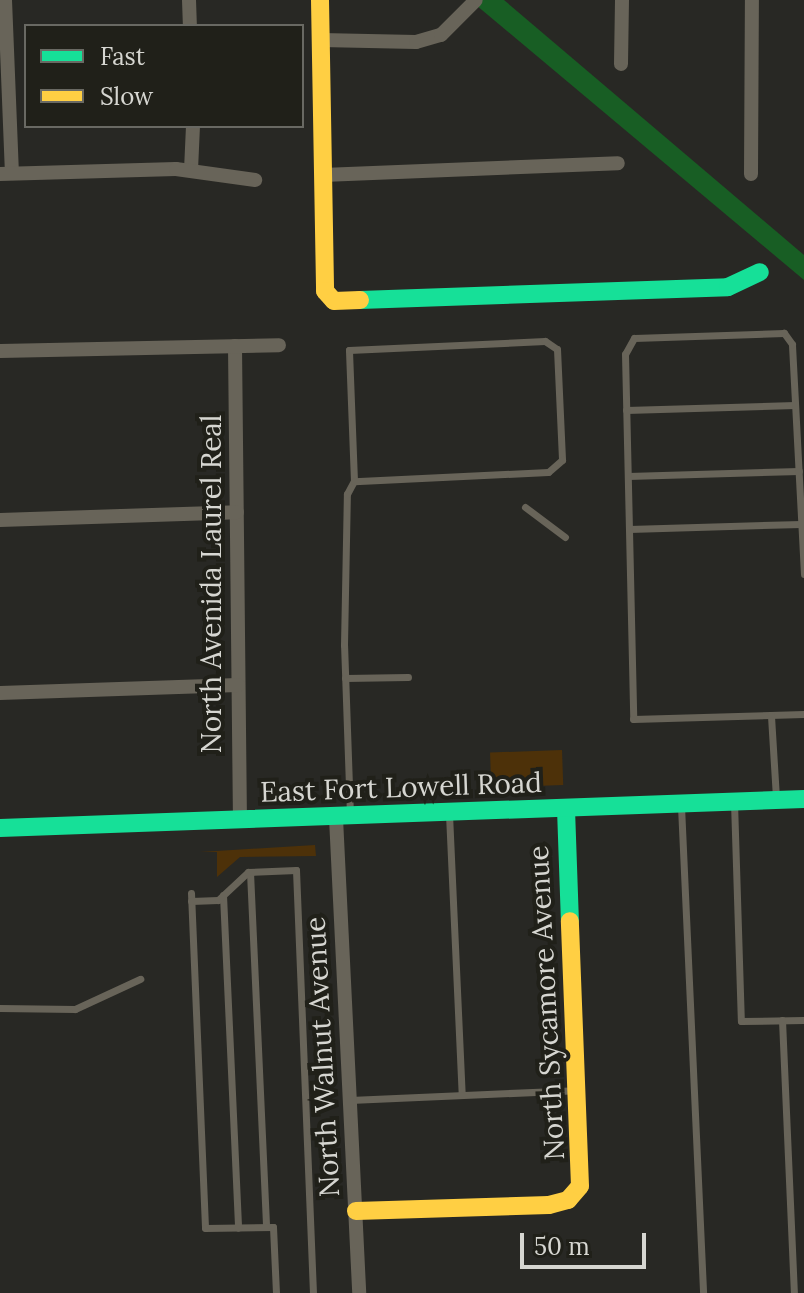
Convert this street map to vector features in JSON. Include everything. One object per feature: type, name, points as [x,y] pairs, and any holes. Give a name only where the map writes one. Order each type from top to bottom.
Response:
[{"type":"street","points":[[5,0],[6,174],[191,170],[255,180]]},
{"type":"street","points":[[189,0],[190,24]]},
{"type":"street","points":[[320,0],[325,291],[334,301],[728,287],[760,272]]},
{"type":"street","points":[[621,64],[622,0]]},
{"type":"street","points":[[751,174],[752,0]]},
{"type":"street","points":[[321,40],[416,42],[441,35],[472,6]]},
{"type":"street","points":[[191,170],[193,128]]},
{"type":"street","points":[[323,175],[618,163]]},
{"type":"street","points":[[0,351],[279,345]]},
{"type":"street","name":"North Avenida Laurel Real","points":[[235,346],[240,821]]},
{"type":"street","points":[[0,520],[237,512]]},
{"type":"street","points":[[0,693],[238,685]]},
{"type":"street","name":"East Fort Lowell Road","points":[[0,828],[804,799]]},
{"type":"street","name":"North Sycamore Avenue","points":[[356,1211],[549,1205],[580,1200],[582,1177],[566,809]]},
{"type":"street","name":"North Walnut Avenue","points":[[343,817],[350,1100],[359,1293]]},
{"type":"lane","points":[[804,574],[792,344],[784,333],[634,338],[625,354],[633,719],[804,714]]},
{"type":"lane","points":[[343,817],[347,494],[354,481],[349,350],[545,341],[557,349],[562,460],[548,472],[354,481]]},
{"type":"lane","points":[[626,410],[795,405]]},
{"type":"lane","points":[[628,476],[799,471]]},
{"type":"lane","points":[[525,507],[565,537]]},
{"type":"lane","points":[[629,529],[801,524]]},
{"type":"lane","points":[[345,678],[408,677]]},
{"type":"lane","points":[[771,716],[776,800]]},
{"type":"lane","points":[[734,802],[741,1021],[804,1020]]},
{"type":"lane","points":[[680,804],[703,1293]]},
{"type":"lane","points":[[449,813],[462,1095]]},
{"type":"lane","points":[[276,1293],[273,1227],[205,1228],[191,897],[223,895],[250,872],[296,870],[313,1293]]},
{"type":"lane","points":[[250,872],[266,1227]]},
{"type":"lane","points":[[223,895],[238,1228]]},
{"type":"lane","points":[[0,1008],[75,1009],[140,979]]},
{"type":"lane","points":[[782,1020],[794,1293]]},
{"type":"lane","points":[[350,1100],[578,1090]]},
{"type":"shaded area","points":[[470,0],[504,0],[804,255],[804,280]]},
{"type":"shaded area","points":[[562,750],[563,785],[491,787],[490,753]]},
{"type":"shaded area","points":[[315,845],[316,856],[240,857],[217,877],[217,852],[200,852]]},
{"type":"traffic: fast","points":[[360,300],[728,287],[760,272]]},
{"type":"traffic: fast","points":[[0,828],[804,799]]},
{"type":"traffic: fast","points":[[566,809],[570,921]]},
{"type":"traffic: slow","points":[[320,0],[325,291],[334,301],[360,300]]},
{"type":"traffic: slow","points":[[356,1211],[549,1205],[568,1200],[580,1186],[570,921]]}]
